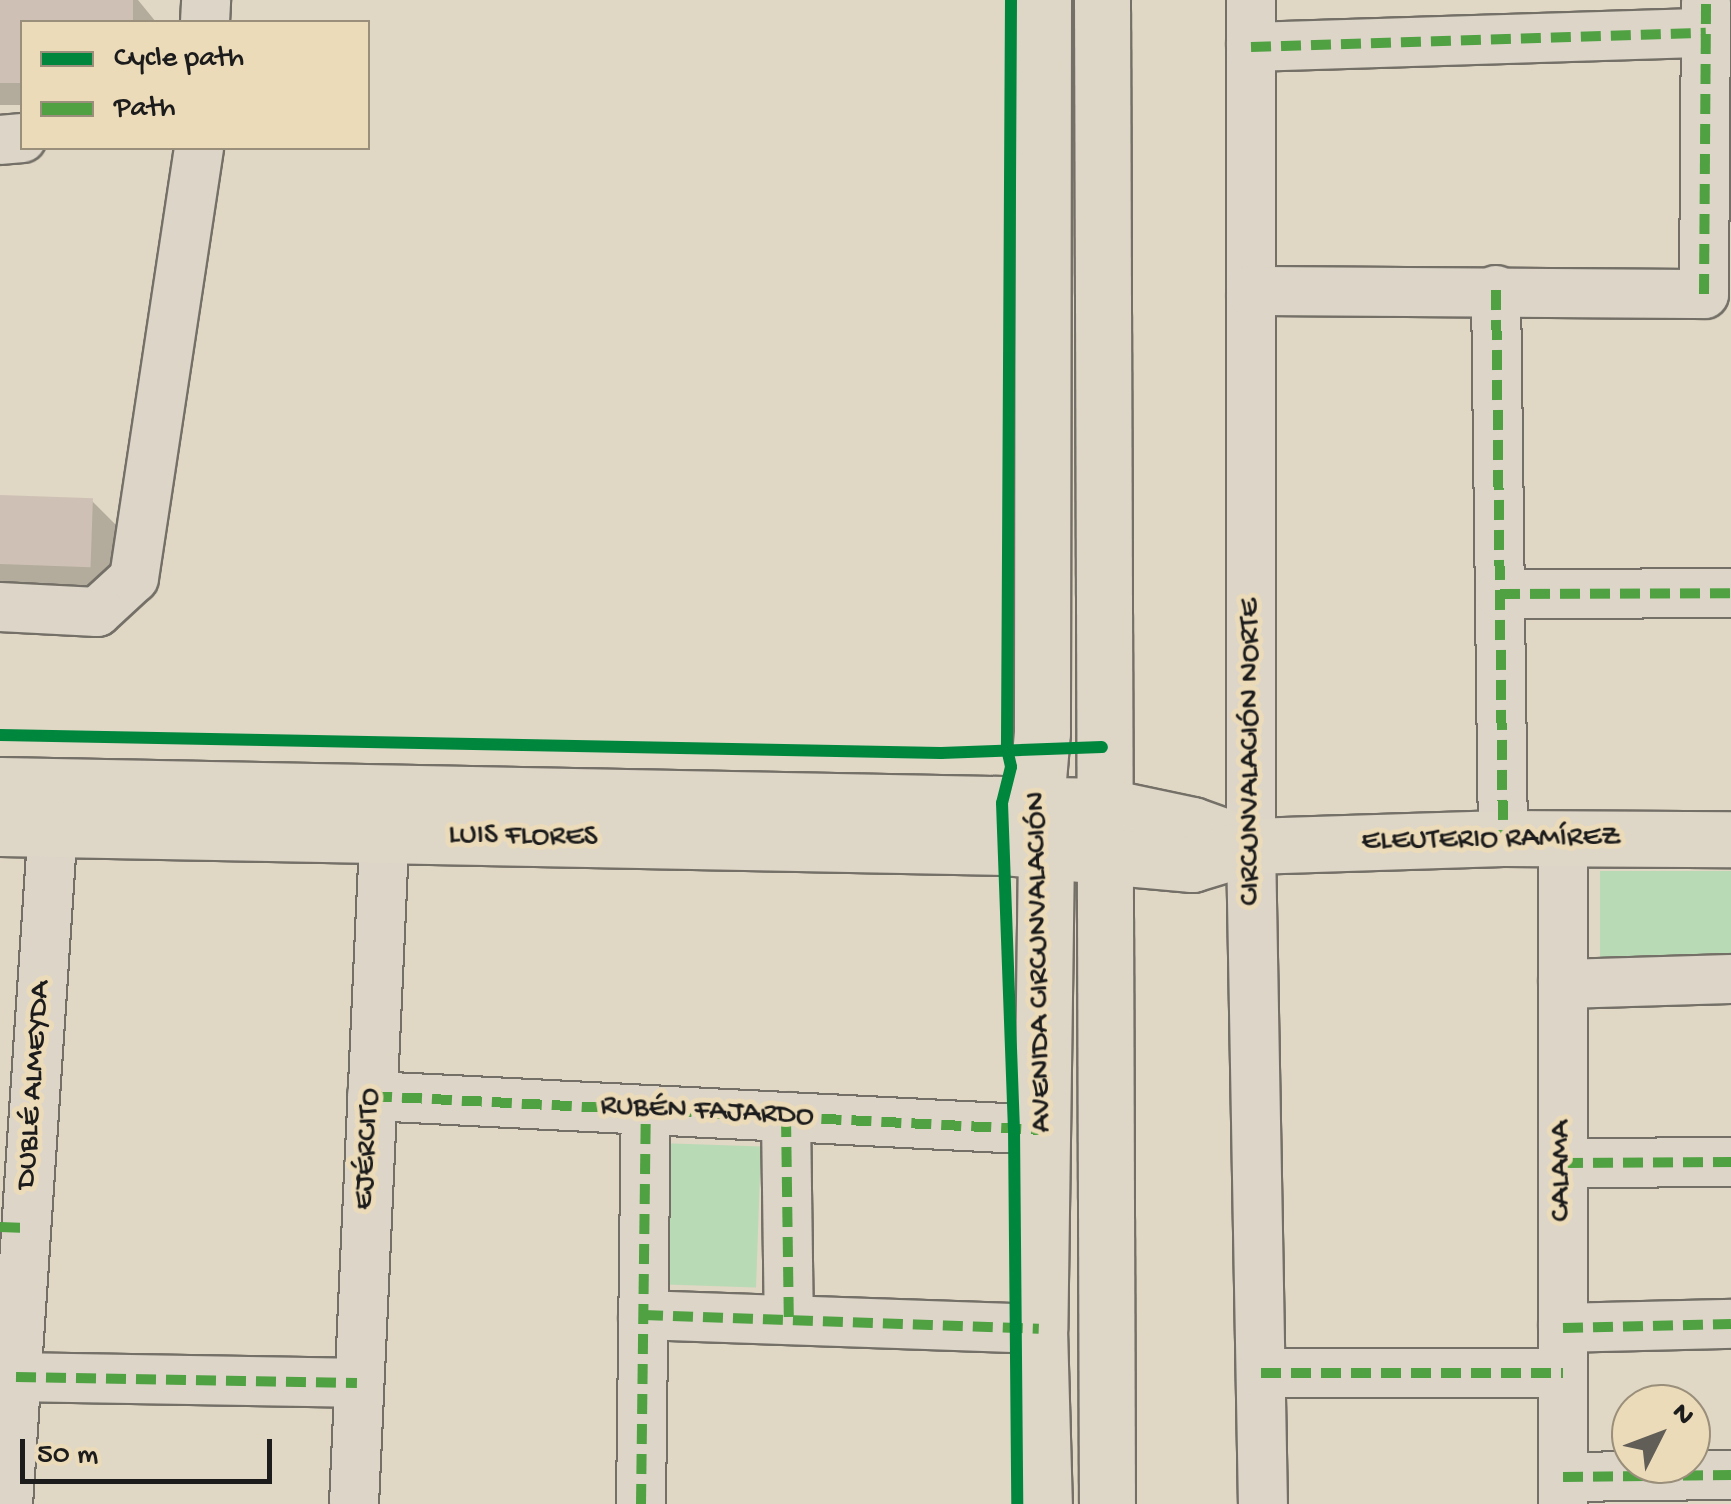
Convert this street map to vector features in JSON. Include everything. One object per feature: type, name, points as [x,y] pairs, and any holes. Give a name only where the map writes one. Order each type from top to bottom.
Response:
[{"type":"main road","name":"AVENIDA CIRCUNVALACIÓN","points":[[1043,0],[1043,1130],[1039,1329],[1044,1504]]},
{"type":"main road","name":"AVENIDA CIRCUNVALACIÓN","points":[[1102,0],[1107,1504]]},
{"type":"main road","name":"LUIS FLORES","points":[[0,785],[36,814],[385,814],[1041,829]]},
{"type":"main road","name":"ELEUTERIO RAMÍREZ","points":[[1041,829],[1102,832],[1192,825],[1252,846],[1503,838],[1731,839]]},
{"type":"street","name":"CIRCUNVALACIÓN NORTE","points":[[1251,0],[1252,846],[1263,1504]]},
{"type":"street","points":[[1251,47],[1706,16],[1717,283],[1496,290],[1251,291]]},
{"type":"street","points":[[0,606],[97,612],[134,578],[198,150]]},
{"type":"street","points":[[1496,290],[1503,838]]},
{"type":"street","points":[[1500,594],[1731,593]]},
{"type":"street","name":"DUBLÉ ALMEYDA","points":[[8,1504],[16,1377],[13,1228],[36,814]]},
{"type":"street","name":"EJÉRCITO","points":[[354,1504],[385,814]]},
{"type":"street","name":"CALAMA","points":[[1563,838],[1563,1490]]},
{"type":"street","points":[[1563,984],[1731,979]]},
{"type":"street","name":"RUBÉN FAJARDO","points":[[372,1096],[1043,1130]]},
{"type":"street","points":[[641,1504],[646,1110]]},
{"type":"street","points":[[786,1117],[789,1320]]},
{"type":"street","points":[[1563,1163],[1731,1162]]},
{"type":"street","points":[[644,1315],[1039,1329]]},
{"type":"street","points":[[1261,1373],[1563,1350],[1731,1324]]},
{"type":"street","points":[[16,1377],[358,1383]]},
{"type":"street","points":[[1563,1490],[1731,1475]]},
{"type":"green space","points":[[1600,871],[1731,871],[1731,958],[1600,958]]},
{"type":"green space","points":[[658,1143],[761,1147],[756,1288],[653,1284]]},
{"type":"building","points":[[0,0],[133,0],[133,20],[20,20],[20,83],[0,83]]},
{"type":"building","points":[[0,495],[93,498],[91,567],[0,564]]},
{"type":"marked path","points":[[1704,294],[1706,0]]},
{"type":"marked path","points":[[1251,47],[1706,33]]},
{"type":"marked path","points":[[1496,290],[1503,838]]},
{"type":"marked path","points":[[1500,594],[1731,593]]},
{"type":"marked path","points":[[372,1096],[1043,1130]]},
{"type":"marked path","points":[[641,1504],[646,1110]]},
{"type":"marked path","points":[[786,1117],[789,1320]]},
{"type":"marked path","points":[[1563,1163],[1731,1162]]},
{"type":"marked path","points":[[0,1227],[26,1228]]},
{"type":"marked path","points":[[643,1315],[1039,1329]]},
{"type":"marked path","points":[[1563,1328],[1731,1324]]},
{"type":"marked path","points":[[1261,1373],[1563,1373]]},
{"type":"marked path","points":[[16,1377],[357,1383]]},
{"type":"marked path","points":[[1563,1477],[1731,1475]]},
{"type":"cycle path","points":[[1011,0],[1007,749],[1011,767],[1002,803],[1014,1128],[1017,1504]]},
{"type":"cycle path","points":[[0,735],[941,753],[1102,747]]}]
